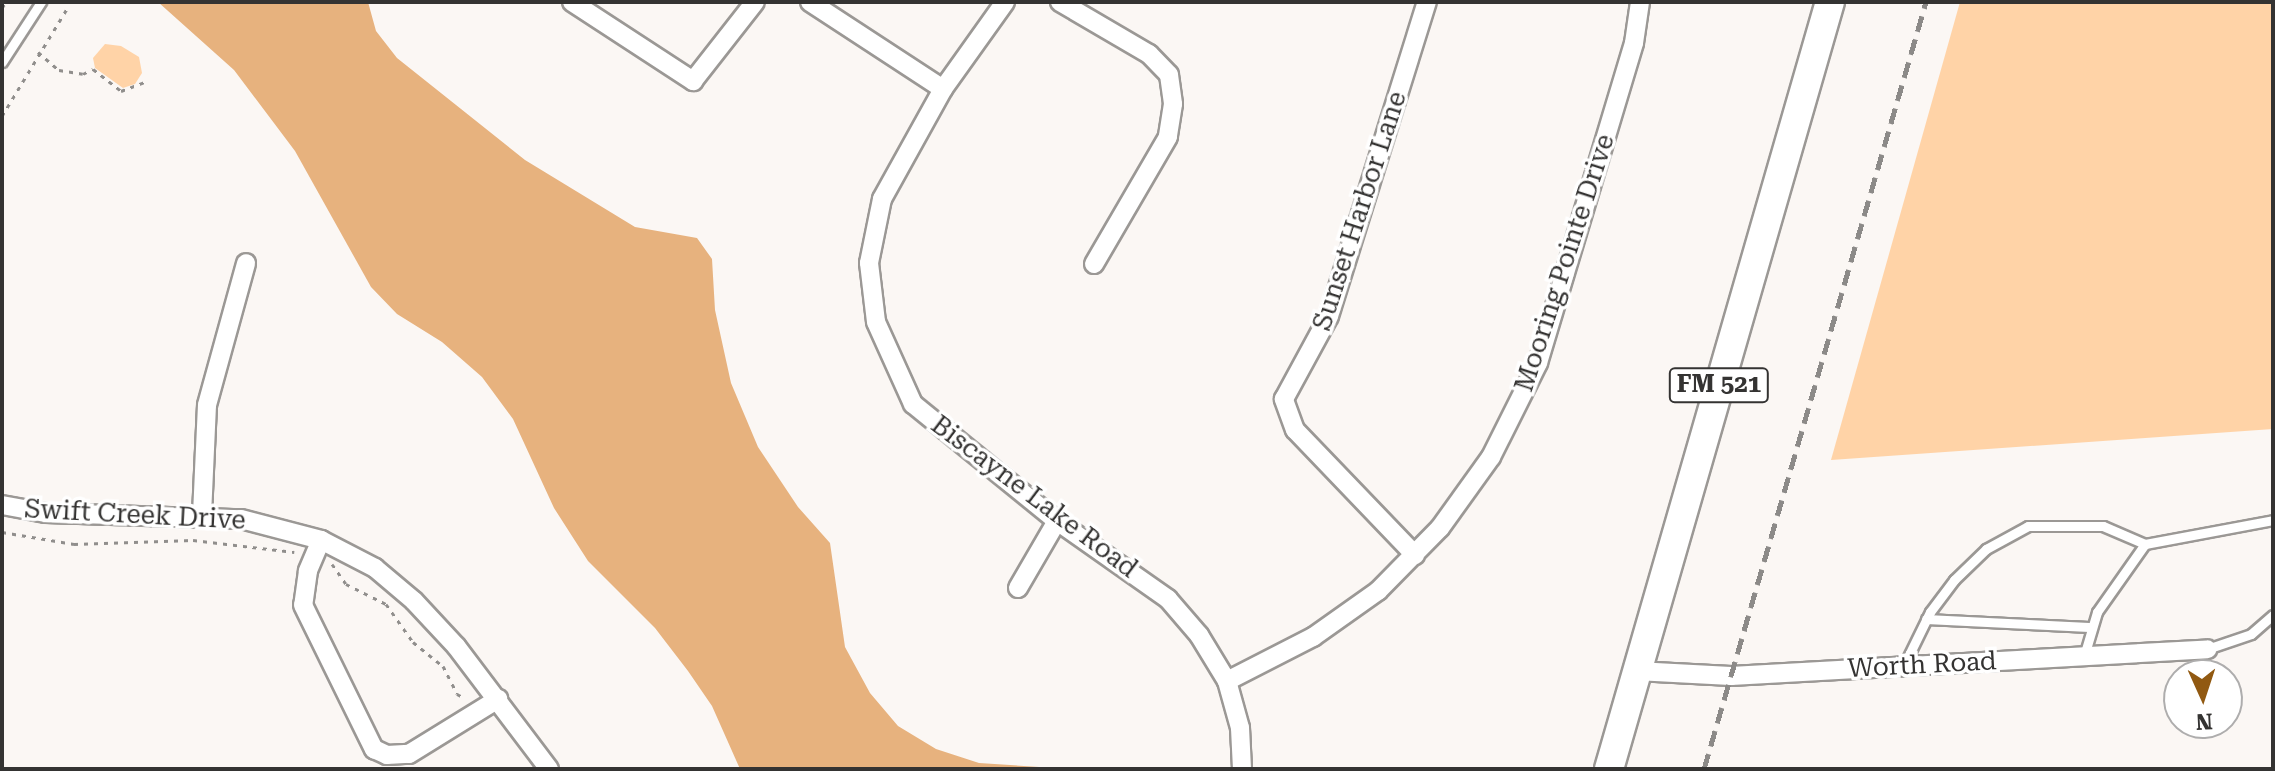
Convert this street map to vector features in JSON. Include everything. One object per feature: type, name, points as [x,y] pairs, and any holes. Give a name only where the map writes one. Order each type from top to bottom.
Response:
[{"type":"main road","name":"FM 521","points":[[1609,769],[1830,2]]},
{"type":"street","points":[[572,2],[693,81],[755,2]]},
{"type":"street","points":[[810,2],[943,89]]},
{"type":"street","name":"Biscayne Lake Road","points":[[1005,2],[943,89],[882,199],[869,263],[876,322],[913,404],[1057,521],[1168,599],[1227,681],[1240,728],[1242,769]]},
{"type":"street","points":[[1060,2],[1149,54],[1169,75],[1173,104],[1168,137],[1094,264]]},
{"type":"street","name":"Sunset Harbor Lane","points":[[1415,555],[1295,430],[1284,399],[1329,316],[1427,2]]},
{"type":"street","name":"Mooring Pointe Drive","points":[[1227,681],[1345,617],[1415,555],[1468,494],[1538,363],[1634,43],[1640,2]]},
{"type":"street","points":[[202,515],[207,405],[246,263]]},
{"type":"street","name":"Swift Creek Drive","points":[[2,505],[46,513],[202,515],[277,525],[321,540],[375,568],[414,601],[549,769]]},
{"type":"street","points":[[1018,588],[1057,521]]},
{"type":"street","points":[[321,540],[308,571],[303,605],[374,749],[387,755],[409,754],[493,702]]},
{"type":"street","name":"Worth Road","points":[[1636,671],[1731,676],[2207,649]]},
{"type":"lane","points":[[2,62],[41,2]]},
{"type":"lane","points":[[1904,666],[1926,619],[1986,549],[2028,526],[2103,526],[2145,544],[2273,520]]},
{"type":"lane","points":[[2084,656],[2089,627],[2145,544]]},
{"type":"lane","points":[[2207,649],[2251,634],[2273,615]]},
{"type":"lane","points":[[1926,619],[2089,627]]},
{"type":"path","points":[[2,8],[6,2]]},
{"type":"path","points":[[2,116],[68,7]]},
{"type":"path","points":[[38,52],[59,70],[83,74],[93,69],[121,91],[144,82]]},
{"type":"path","points":[[2,532],[74,544],[193,540],[291,553],[321,540],[339,579],[386,604],[413,642],[443,666],[457,694],[493,702]]},
{"type":"shaded area","points":[[158,2],[368,2],[376,31],[397,58],[525,160],[635,227],[697,238],[712,259],[715,310],[731,383],[758,447],[798,507],[830,543],[845,647],[870,693],[898,726],[936,749],[979,763],[1070,769],[740,769],[712,706],[688,671],[655,628],[588,561],[554,508],[513,419],[482,377],[442,342],[397,314],[371,287],[295,151],[234,70]]},
{"type":"shaded area","points":[[1960,2],[2273,2],[2273,429],[1831,460]]},
{"type":"shaded area","points":[[105,44],[121,46],[139,57],[142,73],[135,84],[123,88],[95,68],[93,58]]},
{"type":"railway","points":[[1704,769],[1926,2]]}]
